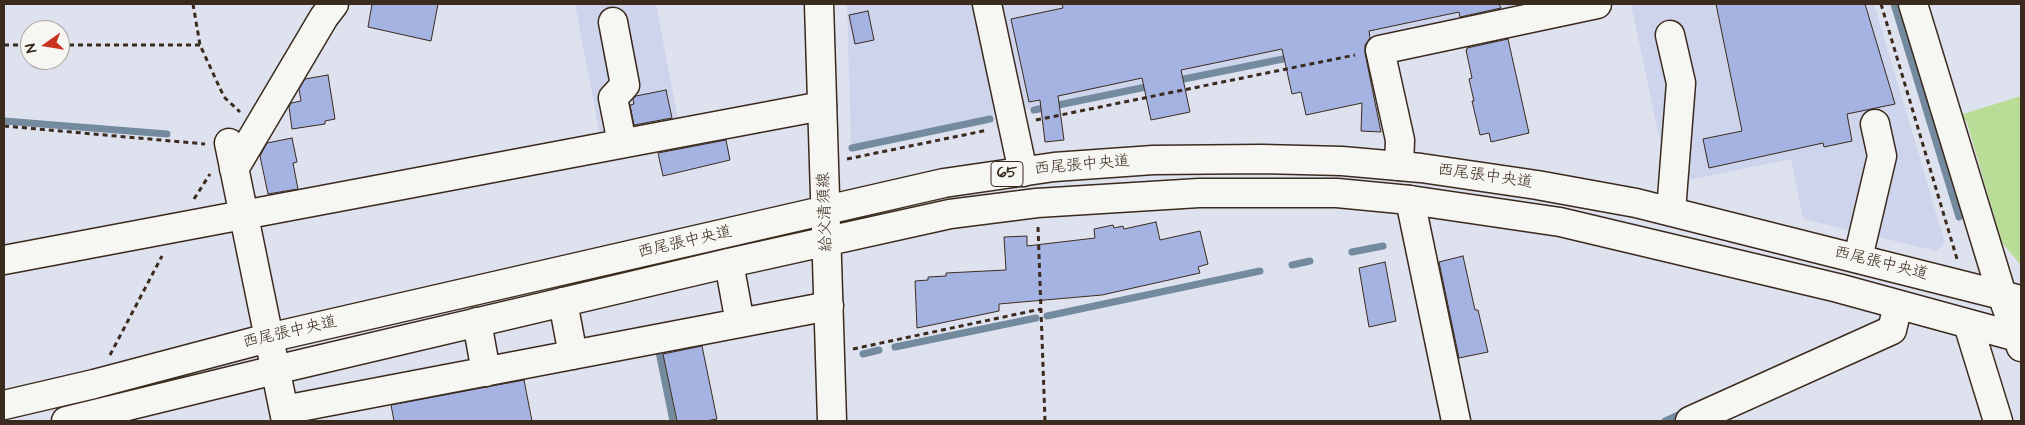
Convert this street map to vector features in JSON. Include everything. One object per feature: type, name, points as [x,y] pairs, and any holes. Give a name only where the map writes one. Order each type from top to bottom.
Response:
[{"type":"main road","points":[[334,4],[230,153],[285,416],[486,372],[828,306]]},
{"type":"main road","name":"給父清須線","points":[[819,4],[832,421]]},
{"type":"main road","points":[[987,4],[1023,172]]},
{"type":"main road","points":[[1399,166],[1400,140],[1380,50],[1597,4]]},
{"type":"main road","points":[[1913,4],[2015,291],[2020,341]]},
{"type":"main road","points":[[614,22],[625,85],[613,98],[622,143]]},
{"type":"main road","points":[[1670,35],[1681,83],[1671,211]]},
{"type":"main road","points":[[4,260],[243,213],[822,106]]},
{"type":"main road","points":[[1858,258],[1882,156],[1875,124]]},
{"type":"main road","name":"西尾張中央道","points":[[4,405],[94,384],[268,338],[944,183],[1054,167],[1153,160],[1342,161],[1399,166],[1537,185],[1671,211],[1952,282],[2015,291]]},
{"type":"main road","name":"西尾張中央道","points":[[66,421],[477,322],[950,214],[1037,202],[1199,193],[1337,193],[1410,200],[1560,222],[1898,304],[2020,341]]},
{"type":"main road","points":[[1410,200],[1456,421]]},
{"type":"main road","points":[[729,263],[740,323]]},
{"type":"main road","points":[[563,302],[573,355]]},
{"type":"main road","points":[[1690,421],[1892,330],[1898,304]]},
{"type":"main road","points":[[477,322],[486,372]]},
{"type":"main road","points":[[1968,324],[1998,421]]},
{"type":"path","points":[[94,384],[178,226],[230,153],[244,116],[224,97],[200,46],[192,4]]},
{"type":"path","points":[[1881,4],[1958,257],[1952,282]]},
{"type":"path","points":[[4,44],[20,45]]},
{"type":"path","points":[[70,45],[200,46]]},
{"type":"path","points":[[824,164],[1380,50]]},
{"type":"path","points":[[4,126],[230,153]]},
{"type":"path","points":[[1037,202],[1045,421]]},
{"type":"path","points":[[830,354],[1041,309]]},
{"type":"shaded area","points":[[575,4],[656,4],[678,120],[600,135]]},
{"type":"shaded area","points":[[847,4],[1534,4],[851,145]]},
{"type":"shaded area","points":[[1631,4],[1874,4],[1945,243],[1936,251],[1803,219],[1791,159],[1669,184]]},
{"type":"green space","points":[[2021,96],[2021,265],[2002,243],[1967,122],[1960,115]]},
{"type":"building","points":[[372,4],[438,4],[431,41],[368,27]]},
{"type":"building","points":[[1062,4],[1499,4],[1501,8],[1460,17],[1459,12],[1369,31],[1370,38],[1365,45],[1365,53],[1381,132],[1361,131],[1362,103],[1306,115],[1301,92],[1292,94],[1282,49],[1181,70],[1190,112],[1151,120],[1142,78],[1058,96],[1064,140],[1045,142],[1040,100],[1029,102],[1011,19],[1063,8]]},
{"type":"building","points":[[1716,4],[1865,4],[1895,104],[1847,114],[1852,141],[1824,147],[1823,143],[1709,168],[1703,139],[1742,131]]},
{"type":"building","points":[[868,11],[874,40],[855,44],[849,15]]},
{"type":"building","points":[[1508,39],[1529,133],[1491,142],[1489,133],[1480,135],[1472,101],[1474,101],[1469,79],[1472,78],[1466,50],[1467,48]]},
{"type":"building","points":[[328,75],[335,119],[325,121],[325,124],[292,129],[289,107],[291,103],[301,101],[299,89],[305,79]]},
{"type":"building","points":[[666,90],[672,118],[634,125],[630,105],[634,104],[633,99],[636,96]]},
{"type":"building","points":[[292,138],[297,162],[293,163],[298,189],[268,194],[260,156],[267,143]]},
{"type":"building","points":[[726,140],[730,160],[663,176],[658,153]]},
{"type":"building","points":[[1156,222],[1160,240],[1200,231],[1208,264],[1198,267],[1200,273],[1102,295],[999,304],[999,311],[917,328],[915,281],[928,280],[928,277],[946,276],[946,273],[1006,270],[1004,237],[1027,236],[1027,246],[1095,238],[1094,229],[1113,225],[1114,228],[1123,226],[1124,229]]},
{"type":"building","points":[[1463,256],[1475,310],[1478,310],[1488,352],[1459,358],[1439,262]]},
{"type":"building","points":[[1385,262],[1396,321],[1369,327],[1359,268]]},
{"type":"building","points":[[702,346],[717,419],[677,421],[663,354]]},
{"type":"building","points":[[524,380],[532,421],[394,421],[391,405]]},
{"type":"waterway","points":[[1894,4],[1959,217]]},
{"type":"waterway","points":[[1174,81],[1293,57]]},
{"type":"waterway","points":[[1034,110],[1151,86]]},
{"type":"waterway","points":[[852,148],[990,119]]},
{"type":"waterway","points":[[4,121],[167,134]]},
{"type":"waterway","points":[[1352,252],[1383,246]]},
{"type":"waterway","points":[[1292,265],[1310,261]]},
{"type":"waterway","points":[[1047,316],[1260,271]]},
{"type":"waterway","points":[[895,347],[1036,318]]},
{"type":"waterway","points":[[658,347],[673,421]]},
{"type":"waterway","points":[[863,354],[879,350]]},
{"type":"waterway","points":[[1665,421],[1685,412]]}]
